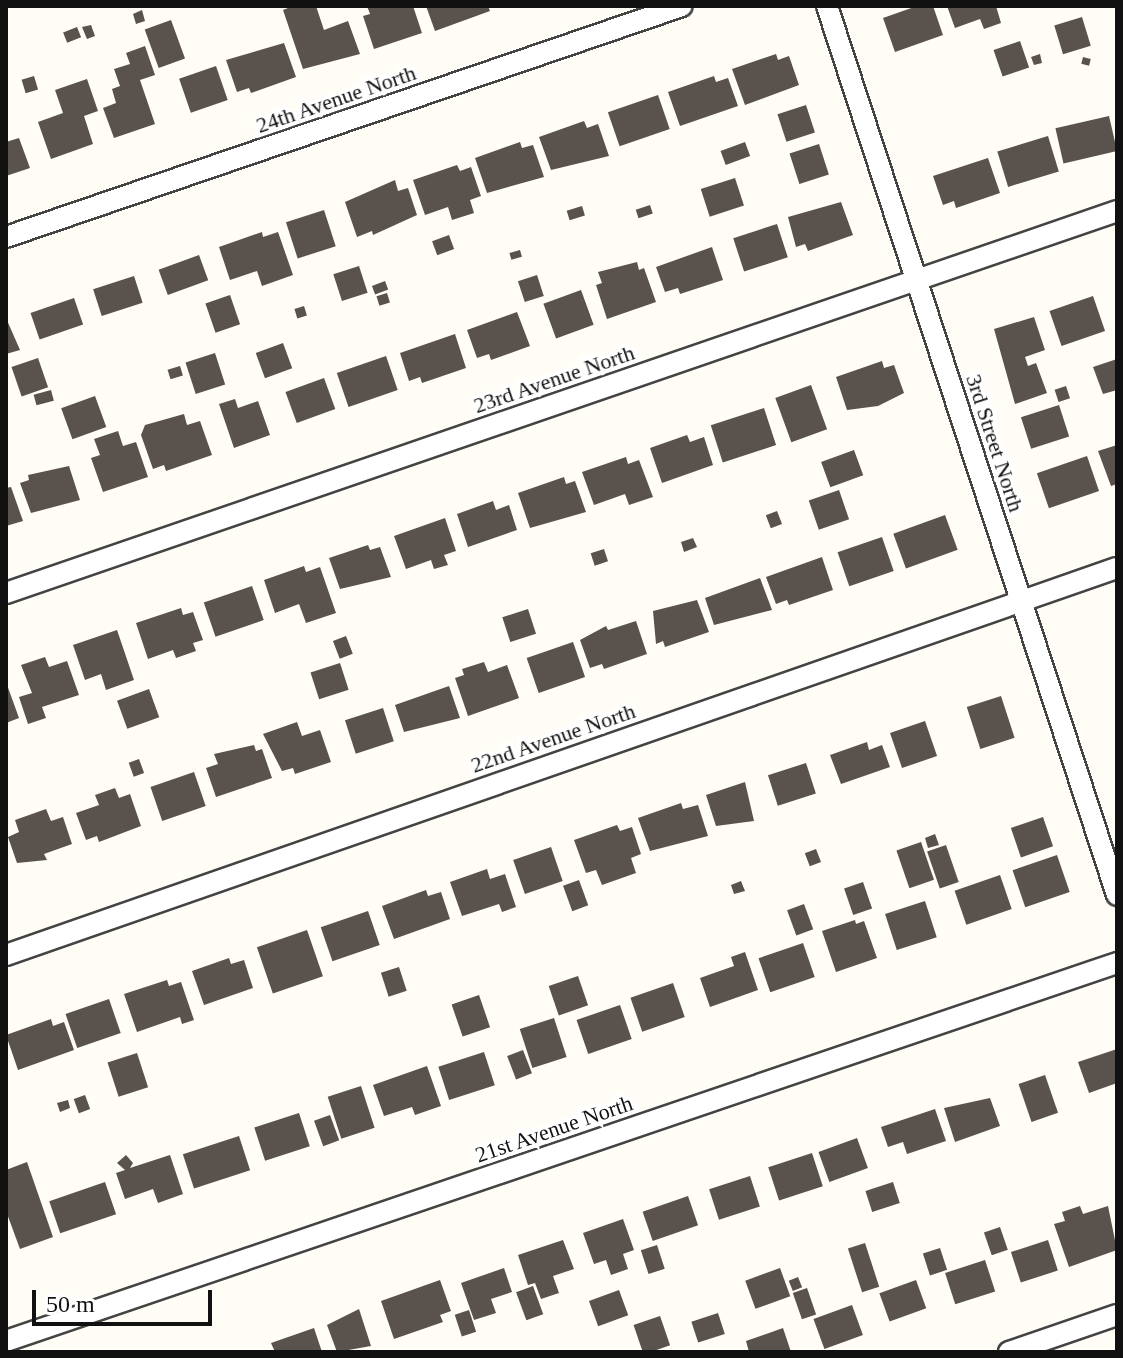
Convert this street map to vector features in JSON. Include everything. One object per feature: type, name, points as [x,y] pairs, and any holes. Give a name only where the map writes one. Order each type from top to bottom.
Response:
[{"type":"street","name":"24th Avenue North","points":[[6,237],[682,6]]},
{"type":"street","name":"3rd Street North","points":[[827,6],[1117,895]]},
{"type":"street","name":"23rd Avenue North","points":[[6,593],[1117,211]]},
{"type":"street","name":"22nd Avenue North","points":[[6,955],[1117,568]]},
{"type":"street","name":"21st Avenue North","points":[[6,1341],[1117,963]]},
{"type":"street","points":[[1009,1352],[1117,1315]]},
{"type":"building","points":[[293,6],[316,6],[324,30],[348,21],[360,54],[303,69],[283,10]]},
{"type":"building","points":[[367,6],[413,6],[422,33],[374,49],[363,16],[370,14]]},
{"type":"building","points":[[426,6],[488,6],[490,11],[435,31]]},
{"type":"building","points":[[917,6],[933,6],[943,35],[895,52],[883,18]]},
{"type":"building","points":[[947,6],[996,6],[1001,23],[984,29],[980,19],[955,28]]},
{"type":"building","points":[[142,10],[145,21],[136,24],[133,14]]},
{"type":"building","points":[[1082,17],[1091,46],[1063,54],[1054,25]]},
{"type":"building","points":[[171,20],[185,59],[159,68],[145,30]]},
{"type":"building","points":[[91,25],[95,36],[87,39],[82,27]]},
{"type":"building","points":[[77,27],[81,37],[67,43],[63,33]]},
{"type":"building","points":[[1020,41],[1029,67],[1003,77],[994,50]]},
{"type":"building","points":[[284,43],[296,77],[251,93],[249,88],[237,92],[226,60]]},
{"type":"building","points":[[145,46],[155,75],[140,80],[155,124],[114,138],[103,108],[116,103],[112,89],[120,86],[114,69],[130,64],[126,53]]},
{"type":"building","points":[[776,54],[778,60],[789,56],[799,85],[745,105],[732,69]]},
{"type":"building","points":[[1040,54],[1042,63],[1034,65],[1031,57]]},
{"type":"building","points":[[1083,57],[1091,59],[1089,66],[1081,64]]},
{"type":"building","points":[[216,66],[228,100],[191,113],[179,79]]},
{"type":"building","points":[[34,76],[38,89],[26,93],[22,80]]},
{"type":"building","points":[[714,76],[716,82],[728,78],[738,106],[680,126],[668,92]]},
{"type":"building","points":[[87,79],[98,111],[84,116],[93,144],[51,159],[38,122],[63,113],[55,90]]},
{"type":"building","points":[[658,95],[670,129],[620,146],[608,112]]},
{"type":"building","points":[[806,105],[815,133],[786,142],[777,114]]},
{"type":"building","points":[[1109,116],[1117,151],[1064,163],[1055,128]]},
{"type":"building","points":[[584,121],[587,128],[598,124],[609,156],[551,170],[539,137]]},
{"type":"building","points":[[1048,136],[1059,171],[1008,187],[997,151]]},
{"type":"building","points":[[19,138],[30,168],[6,176],[6,142]]},
{"type":"building","points":[[520,142],[522,148],[533,145],[544,177],[487,193],[475,158]]},
{"type":"building","points":[[745,142],[750,156],[726,165],[721,151]]},
{"type":"building","points":[[819,144],[829,174],[799,184],[790,154]]},
{"type":"building","points":[[988,158],[1000,193],[956,208],[954,201],[943,205],[933,176]]},
{"type":"building","points":[[457,165],[460,171],[471,167],[481,196],[470,200],[474,213],[452,220],[448,207],[425,215],[413,180]]},
{"type":"building","points":[[735,178],[744,206],[710,217],[701,189]]},
{"type":"building","points":[[395,180],[398,191],[408,188],[417,215],[373,235],[372,231],[357,237],[345,202]]},
{"type":"building","points":[[841,202],[853,235],[808,251],[805,244],[796,247],[788,217]]},
{"type":"building","points":[[650,205],[653,214],[639,218],[636,210]]},
{"type":"building","points":[[582,206],[585,216],[570,220],[567,211]]},
{"type":"building","points":[[324,210],[336,246],[298,259],[286,222]]},
{"type":"building","points":[[777,224],[788,257],[744,272],[733,238]]},
{"type":"building","points":[[262,232],[263,237],[278,232],[293,275],[262,286],[257,271],[230,280],[219,247]]},
{"type":"building","points":[[449,235],[454,249],[437,255],[432,241]]},
{"type":"building","points":[[712,247],[723,280],[680,294],[678,288],[665,292],[656,267]]},
{"type":"building","points":[[520,250],[522,257],[511,260],[509,253]]},
{"type":"building","points":[[199,255],[208,280],[168,295],[159,270]]},
{"type":"building","points":[[637,262],[639,270],[644,268],[656,302],[607,319],[596,285],[602,283],[598,272]]},
{"type":"building","points":[[359,266],[368,293],[342,301],[333,274]]},
{"type":"building","points":[[537,275],[544,296],[525,302],[518,281]]},
{"type":"building","points":[[134,276],[143,303],[102,316],[93,289]]},
{"type":"building","points":[[385,281],[388,289],[375,294],[372,286]]},
{"type":"building","points":[[581,290],[594,325],[556,338],[543,304]]},
{"type":"building","points":[[387,293],[390,303],[379,306],[376,296]]},
{"type":"building","points":[[230,295],[240,324],[216,333],[205,303]]},
{"type":"building","points":[[1093,296],[1105,331],[1062,346],[1050,311]]},
{"type":"building","points":[[74,298],[83,324],[40,339],[31,313]]},
{"type":"building","points":[[304,306],[307,316],[297,318],[294,309]]},
{"type":"building","points":[[517,312],[530,346],[491,360],[489,354],[477,358],[467,330]]},
{"type":"building","points":[[1034,317],[1045,350],[1025,357],[1028,366],[1036,363],[1047,393],[1015,404],[994,329]]},
{"type":"building","points":[[6,318],[20,350],[6,354]]},
{"type":"building","points":[[455,334],[466,368],[422,383],[420,377],[409,381],[400,353]]},
{"type":"building","points":[[283,343],[292,368],[265,378],[256,353]]},
{"type":"building","points":[[215,353],[225,384],[196,394],[186,363]]},
{"type":"building","points":[[386,356],[398,390],[349,407],[337,373]]},
{"type":"building","points":[[38,358],[48,387],[22,396],[12,367]]},
{"type":"building","points":[[1117,359],[1117,390],[1103,394],[1093,367]]},
{"type":"building","points":[[882,361],[884,368],[894,365],[904,393],[878,406],[847,410],[836,377]]},
{"type":"building","points":[[180,366],[183,376],[170,379],[168,370]]},
{"type":"building","points":[[324,378],[335,409],[297,423],[285,392]]},
{"type":"building","points":[[811,385],[827,429],[791,442],[775,398]]},
{"type":"building","points":[[1066,386],[1070,398],[1059,402],[1055,390]]},
{"type":"building","points":[[51,390],[54,401],[36,405],[34,395]]},
{"type":"building","points":[[95,396],[106,427],[72,439],[61,408]]},
{"type":"building","points":[[235,399],[238,408],[258,401],[270,435],[234,448],[219,404]]},
{"type":"building","points":[[1059,405],[1069,436],[1031,449],[1021,417]]},
{"type":"building","points":[[764,408],[776,445],[723,462],[711,425]]},
{"type":"building","points":[[184,414],[187,425],[200,421],[212,455],[166,471],[164,465],[153,469],[141,435],[145,425]]},
{"type":"building","points":[[118,431],[123,446],[136,442],[148,477],[103,492],[91,458],[100,455],[94,439]]},
{"type":"building","points":[[687,435],[690,442],[704,437],[713,465],[662,483],[650,448]]},
{"type":"building","points":[[1117,445],[1117,484],[1111,486],[1098,451]]},
{"type":"building","points":[[854,450],[863,475],[830,487],[821,462]]},
{"type":"building","points":[[1087,456],[1099,491],[1049,508],[1037,473]]},
{"type":"building","points":[[626,457],[628,464],[639,460],[653,497],[629,505],[625,494],[594,505],[582,472]]},
{"type":"building","points":[[69,466],[80,500],[31,513],[20,483],[29,480],[28,475]]},
{"type":"building","points":[[564,477],[566,484],[575,481],[586,512],[530,528],[518,493]]},
{"type":"building","points":[[11,487],[23,521],[6,526],[6,488]]},
{"type":"building","points":[[839,490],[849,519],[819,530],[809,500]]},
{"type":"building","points":[[493,501],[496,510],[509,505],[517,530],[468,547],[457,514]]},
{"type":"building","points":[[777,511],[782,524],[771,528],[766,515]]},
{"type":"building","points":[[945,515],[958,550],[906,569],[893,534]]},
{"type":"building","points":[[445,518],[456,551],[444,555],[448,565],[434,569],[431,560],[406,569],[394,536]]},
{"type":"building","points":[[882,537],[894,571],[849,586],[838,552]]},
{"type":"building","points":[[693,538],[697,547],[684,552],[681,542]]},
{"type":"building","points":[[368,545],[370,550],[380,547],[391,577],[340,589],[329,558]]},
{"type":"building","points":[[604,549],[608,561],[595,566],[591,553]]},
{"type":"building","points":[[822,557],[833,590],[789,605],[787,600],[776,604],[766,577]]},
{"type":"building","points":[[304,566],[306,572],[320,567],[336,613],[306,623],[299,604],[275,613],[264,580]]},
{"type":"building","points":[[760,578],[772,610],[714,625],[705,598]]},
{"type":"building","points":[[252,586],[264,620],[215,637],[204,603]]},
{"type":"building","points":[[697,600],[709,632],[665,647],[663,641],[656,644],[653,611]]},
{"type":"building","points":[[181,608],[183,615],[193,612],[203,640],[193,643],[196,651],[176,658],[173,650],[148,659],[136,623]]},
{"type":"building","points":[[528,609],[536,634],[510,642],[502,617]]},
{"type":"building","points":[[636,621],[647,654],[604,669],[602,664],[590,668],[580,640],[606,626],[608,630]]},
{"type":"building","points":[[117,630],[134,680],[106,690],[101,674],[85,680],[73,645]]},
{"type":"building","points":[[346,636],[353,654],[340,659],[333,641]]},
{"type":"building","points":[[573,642],[585,677],[539,693],[527,658]]},
{"type":"building","points":[[45,657],[49,667],[67,661],[79,695],[42,707],[46,718],[28,724],[19,697],[32,693],[21,665]]},
{"type":"building","points":[[484,662],[488,672],[507,665],[519,698],[468,716],[455,678],[464,675],[462,669]]},
{"type":"building","points":[[340,663],[349,690],[319,699],[311,673]]},
{"type":"building","points":[[6,682],[19,718],[6,723]]},
{"type":"building","points":[[449,686],[460,718],[404,732],[395,705]]},
{"type":"building","points":[[149,689],[159,717],[127,729],[117,701]]},
{"type":"building","points":[[1001,696],[1015,738],[980,749],[967,707]]},
{"type":"building","points":[[383,708],[394,741],[356,754],[345,720]]},
{"type":"building","points":[[925,721],[937,756],[902,768],[890,733]]},
{"type":"building","points":[[297,722],[302,736],[320,730],[331,762],[295,774],[293,768],[282,771],[263,734]]},
{"type":"building","points":[[867,742],[869,750],[882,745],[890,767],[841,784],[830,755]]},
{"type":"building","points":[[254,745],[256,751],[262,749],[272,778],[216,797],[206,768],[218,764],[214,754]]},
{"type":"building","points":[[139,759],[144,773],[134,777],[129,763]]},
{"type":"building","points":[[806,763],[816,793],[778,806],[768,775]]},
{"type":"building","points":[[194,772],[206,806],[162,821],[151,787]]},
{"type":"building","points":[[745,782],[754,821],[716,826],[706,795]]},
{"type":"building","points":[[115,788],[119,798],[130,794],[141,826],[99,842],[97,836],[86,840],[76,813],[99,805],[95,795]]},
{"type":"building","points":[[681,803],[683,809],[698,805],[708,836],[650,851],[638,818]]},
{"type":"building","points":[[46,809],[51,821],[63,817],[72,844],[44,854],[47,860],[17,863],[8,837],[19,832],[15,820]]},
{"type":"building","points":[[1043,817],[1053,846],[1021,857],[1011,828]]},
{"type":"building","points":[[617,825],[620,831],[632,827],[641,854],[631,858],[636,873],[602,885],[596,870],[586,873],[574,840]]},
{"type":"building","points":[[935,834],[939,845],[928,848],[925,838]]},
{"type":"building","points":[[921,842],[934,880],[909,888],[896,850]]},
{"type":"building","points":[[946,845],[959,882],[940,888],[927,852]]},
{"type":"building","points":[[551,847],[563,881],[525,894],[513,860]]},
{"type":"building","points":[[816,849],[821,862],[810,866],[805,853]]},
{"type":"building","points":[[1057,855],[1070,892],[1025,907],[1013,870]]},
{"type":"building","points":[[487,869],[490,879],[505,874],[516,907],[502,912],[499,904],[462,916],[450,882]]},
{"type":"building","points":[[1000,875],[1012,909],[966,925],[955,891]]},
{"type":"building","points":[[579,880],[588,905],[572,911],[563,886]]},
{"type":"building","points":[[741,881],[745,891],[734,894],[731,885]]},
{"type":"building","points":[[863,882],[872,908],[853,915],[844,889]]},
{"type":"building","points":[[426,890],[428,896],[441,892],[450,919],[394,939],[382,906]]},
{"type":"building","points":[[925,901],[937,937],[897,950],[885,914]]},
{"type":"building","points":[[804,904],[813,929],[796,936],[787,910]]},
{"type":"building","points":[[368,911],[380,945],[332,961],[321,927]]},
{"type":"building","points":[[855,920],[856,924],[864,921],[877,958],[836,972],[822,931]]},
{"type":"building","points":[[307,930],[323,976],[273,994],[257,947]]},
{"type":"building","points":[[803,943],[815,977],[770,992],[759,958]]},
{"type":"building","points":[[745,952],[758,990],[710,1007],[700,978],[734,966],[731,957]]},
{"type":"building","points":[[229,958],[231,964],[244,960],[253,988],[204,1005],[192,971]]},
{"type":"building","points":[[399,967],[407,991],[389,997],[381,973]]},
{"type":"building","points":[[578,976],[588,1005],[559,1015],[549,986]]},
{"type":"building","points":[[167,980],[169,986],[181,982],[194,1020],[182,1024],[180,1017],[137,1032],[124,994]]},
{"type":"building","points":[[673,983],[685,1017],[642,1032],[630,998]]},
{"type":"building","points":[[479,995],[490,1027],[463,1037],[452,1004]]},
{"type":"building","points":[[109,999],[121,1033],[77,1048],[66,1014]]},
{"type":"building","points":[[620,1005],[632,1039],[588,1054],[577,1020]]},
{"type":"building","points":[[554,1018],[567,1057],[532,1068],[520,1029]]},
{"type":"building","points":[[51,1019],[53,1026],[64,1022],[74,1050],[18,1070],[6,1035]]},
{"type":"building","points":[[1117,1049],[1117,1083],[1089,1093],[1078,1062]]},
{"type":"building","points":[[523,1050],[532,1073],[516,1079],[507,1056]]},
{"type":"building","points":[[484,1052],[495,1085],[449,1100],[438,1067]]},
{"type":"building","points":[[137,1053],[148,1087],[119,1097],[108,1063]]},
{"type":"building","points":[[427,1066],[441,1106],[415,1115],[412,1107],[384,1116],[373,1085]]},
{"type":"building","points":[[1045,1075],[1058,1113],[1032,1122],[1019,1084]]},
{"type":"building","points":[[361,1086],[375,1128],[341,1139],[328,1097]]},
{"type":"building","points":[[85,1095],[90,1109],[79,1113],[74,1099]]},
{"type":"building","points":[[990,1098],[1000,1126],[955,1142],[944,1108]]},
{"type":"building","points":[[68,1100],[70,1108],[60,1112],[57,1103]]},
{"type":"building","points":[[935,1109],[946,1141],[907,1154],[903,1142],[888,1147],[881,1127]]},
{"type":"building","points":[[299,1113],[310,1146],[265,1161],[254,1128]]},
{"type":"building","points":[[330,1115],[339,1140],[323,1146],[314,1121]]},
{"type":"building","points":[[239,1136],[250,1170],[194,1188],[183,1154]]},
{"type":"building","points":[[857,1138],[868,1168],[829,1182],[818,1152]]},
{"type":"building","points":[[812,1153],[823,1186],[779,1201],[768,1167]]},
{"type":"building","points":[[126,1155],[133,1163],[130,1168],[170,1155],[183,1194],[158,1203],[153,1189],[125,1199],[116,1173],[125,1170],[117,1163]]},
{"type":"building","points":[[27,1162],[53,1237],[20,1249],[6,1211],[6,1170]]},
{"type":"building","points":[[750,1176],[760,1206],[719,1220],[709,1189]]},
{"type":"building","points":[[105,1182],[116,1214],[60,1233],[49,1201]]},
{"type":"building","points":[[893,1182],[900,1203],[872,1212],[865,1191]]},
{"type":"building","points":[[688,1196],[698,1225],[653,1241],[643,1212]]},
{"type":"building","points":[[1080,1206],[1083,1214],[1108,1206],[1117,1250],[1069,1267],[1054,1224],[1065,1221],[1062,1212]]},
{"type":"building","points":[[623,1219],[634,1250],[623,1254],[628,1269],[611,1275],[606,1260],[594,1264],[583,1233]]},
{"type":"building","points":[[1000,1227],[1008,1250],[992,1255],[984,1233]]},
{"type":"building","points":[[563,1240],[574,1269],[553,1276],[559,1293],[541,1299],[535,1283],[528,1285],[518,1255]]},
{"type":"building","points":[[1048,1240],[1058,1270],[1021,1282],[1011,1252]]},
{"type":"building","points":[[865,1243],[879,1287],[862,1292],[848,1249]]},
{"type":"building","points":[[657,1245],[665,1269],[649,1274],[641,1250]]},
{"type":"building","points":[[940,1248],[947,1270],[930,1275],[923,1254]]},
{"type":"building","points":[[985,1260],[995,1291],[955,1304],[945,1273]]},
{"type":"building","points":[[504,1268],[512,1292],[491,1299],[496,1313],[474,1320],[461,1283]]},
{"type":"building","points":[[780,1268],[790,1296],[755,1309],[745,1281]]},
{"type":"building","points":[[798,1277],[802,1287],[793,1291],[789,1281]]},
{"type":"building","points":[[440,1280],[451,1311],[440,1315],[443,1322],[394,1339],[381,1301]]},
{"type":"building","points":[[916,1280],[926,1308],[890,1322],[879,1293]]},
{"type":"building","points":[[533,1286],[543,1314],[526,1320],[516,1292]]},
{"type":"building","points":[[807,1288],[816,1314],[802,1319],[793,1293]]},
{"type":"building","points":[[619,1290],[628,1315],[598,1326],[589,1301]]},
{"type":"building","points":[[852,1305],[863,1335],[824,1349],[813,1319]]},
{"type":"building","points":[[359,1309],[371,1346],[337,1352],[327,1325]]},
{"type":"building","points":[[469,1310],[476,1332],[462,1337],[455,1315]]},
{"type":"building","points":[[718,1313],[725,1334],[698,1343],[691,1322]]},
{"type":"building","points":[[660,1316],[670,1345],[643,1352],[634,1325]]},
{"type":"building","points":[[314,1328],[322,1352],[275,1352],[271,1343]]},
{"type":"building","points":[[783,1328],[791,1352],[749,1352],[746,1341]]}]
